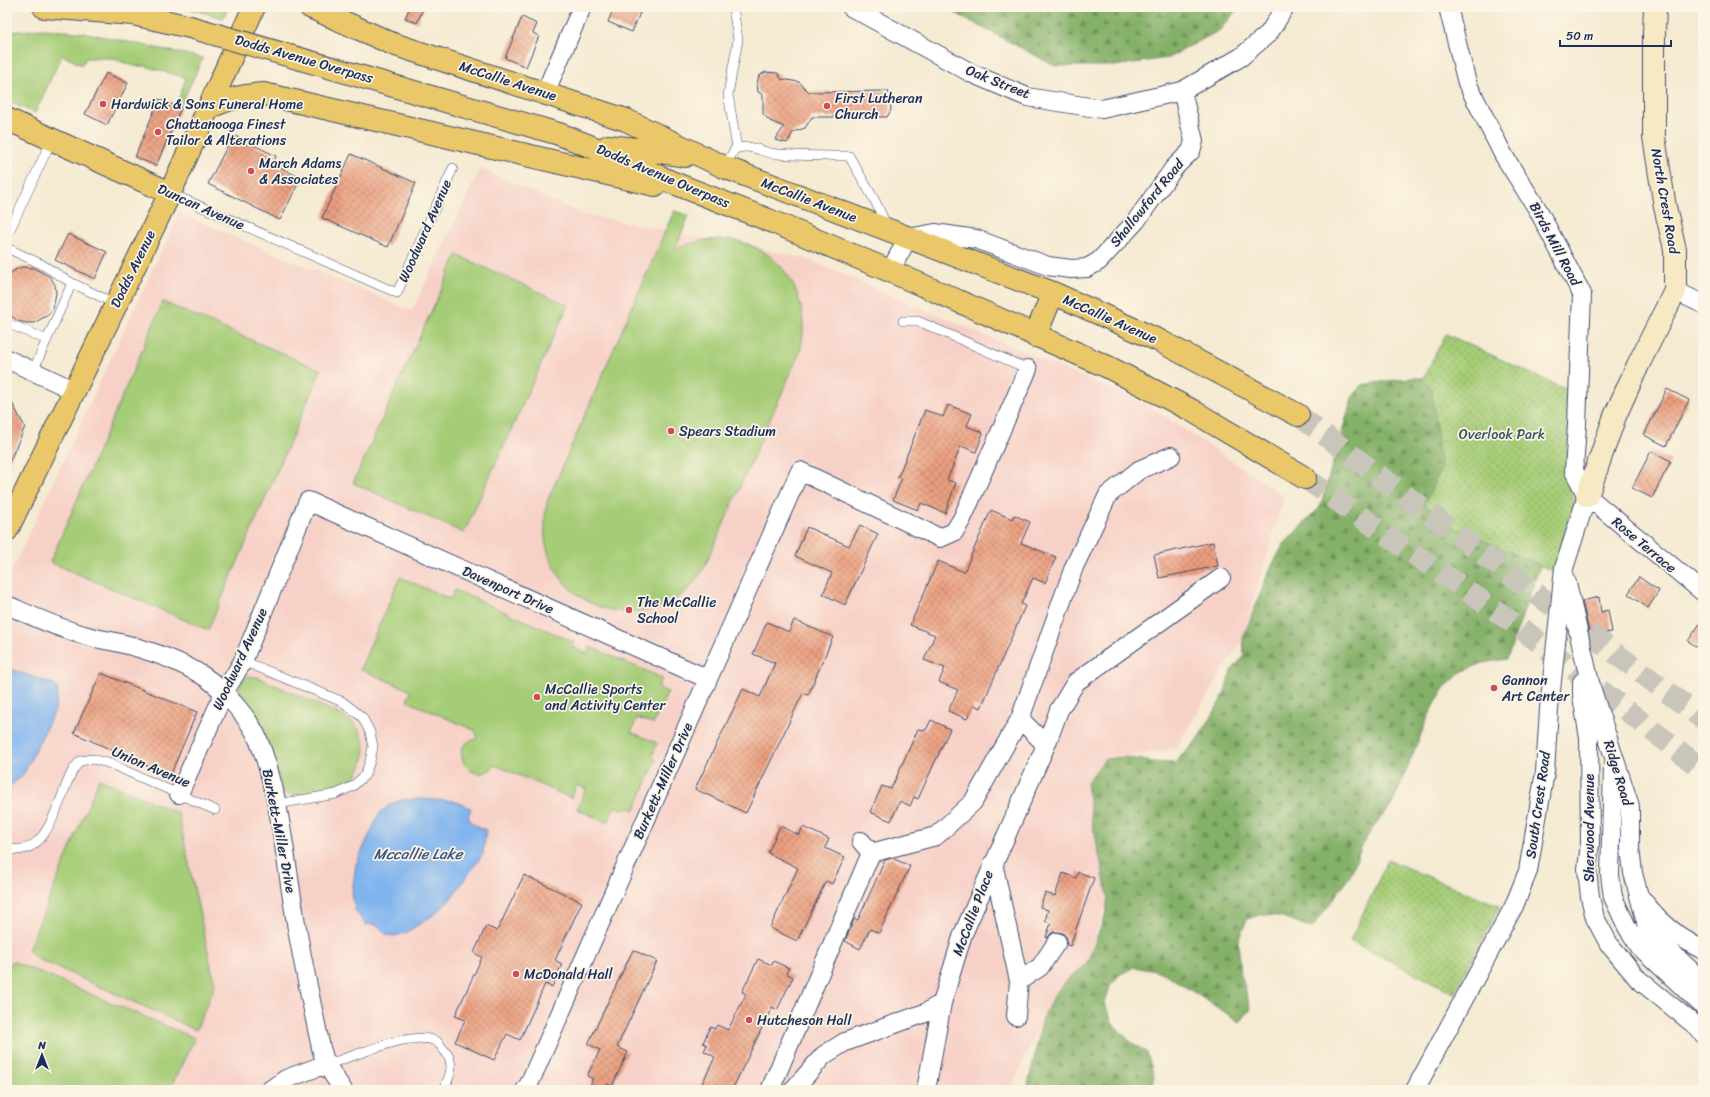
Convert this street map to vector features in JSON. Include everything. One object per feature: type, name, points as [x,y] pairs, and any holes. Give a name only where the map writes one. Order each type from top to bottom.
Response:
[{"type":"main road","name":"Dodds Avenue Overpass","points":[[44,7],[123,11],[190,27],[559,134],[598,144],[679,154],[724,167]]},
{"type":"main road","name":"Dodds Avenue","points":[[7,530],[170,193],[254,7]]},
{"type":"main road","name":"McCallie Avenue","points":[[310,7],[393,44],[626,120],[724,167],[1052,293],[1160,341],[1298,415]]},
{"type":"main road","points":[[207,109],[226,100],[237,97],[264,94],[647,183],[714,202],[766,219],[890,271],[1122,374],[1190,410],[1305,478]]},
{"type":"main road","name":"Duncan Avenue","points":[[7,119],[170,193]]},
{"type":"main road","name":"Dodds Avenue Overpass","points":[[559,134],[616,156],[671,182],[766,219]]},
{"type":"main road","points":[[1035,336],[1052,293]]},
{"type":"street","points":[[545,93],[582,7]]},
{"type":"street","name":"Oak Street","points":[[850,7],[973,74],[1027,96],[1102,109],[1182,91]]},
{"type":"street","points":[[1182,91],[1241,57],[1269,33],[1285,7]]},
{"type":"street","name":"Birds Mill Road","points":[[1448,7],[1467,83],[1504,156],[1538,210],[1582,294],[1574,471],[1587,496]]},
{"type":"street","name":"North Crest Road","points":[[1587,496],[1617,410],[1638,365],[1676,292],[1675,249],[1665,207],[1654,137],[1655,7]]},
{"type":"street","name":"Shallowford Road","points":[[899,234],[935,232],[976,239],[1048,266],[1071,269],[1087,268],[1099,261],[1136,221],[1174,168],[1191,151],[1194,141],[1182,91]]},
{"type":"street","points":[[890,271],[899,234]]},
{"type":"street","points":[[1676,292],[1703,304]]},
{"type":"street","points":[[7,359],[74,391]]},
{"type":"street","name":"Burkett-Miller Drive","points":[[532,1088],[708,679],[800,471],[940,538],[954,532],[962,519],[1028,369]]},
{"type":"street","points":[[770,1090],[866,847],[936,836],[973,802],[1020,719],[1074,567],[1108,495],[1139,470],[1171,456]]},
{"type":"street","name":"South Crest Road","points":[[1415,1090],[1514,906],[1528,871],[1545,772],[1549,709],[1564,568],[1587,496]]},
{"type":"street","name":"Rose Terrace","points":[[1587,496],[1703,592]]},
{"type":"street","name":"Davenport Drive","points":[[308,501],[708,679]]},
{"type":"street","name":"Woodward Avenue","points":[[179,794],[224,693],[243,661],[308,501]]},
{"type":"street","name":"Ridge Road","points":[[1564,568],[1591,687],[1630,806],[1630,848],[1633,873],[1648,930],[1703,982]]},
{"type":"street","name":"McCallie Place","points":[[926,1090],[942,1003],[963,934],[993,862],[1046,745],[1059,710],[1076,682],[1221,578]]},
{"type":"street","name":"Burkett-Miller Drive","points":[[7,605],[65,629],[155,653],[205,677],[224,693],[243,715],[258,738],[277,804],[293,906],[320,1048],[326,1064],[343,1090]]},
{"type":"street","name":"Sherwood Avenue","points":[[1582,650],[1582,696],[1589,738],[1590,843],[1587,869],[1590,897],[1596,918],[1609,944],[1638,979],[1696,1026],[1703,1034]]},
{"type":"street","points":[[1020,719],[1046,745]]},
{"type":"street","name":"Sherwood Avenue","points":[[1613,755],[1610,875],[1613,897],[1627,927],[1640,947],[1703,1006]]},
{"type":"street","points":[[993,862],[1019,982],[1016,1016]]},
{"type":"street","points":[[1638,893],[1651,912],[1668,927],[1689,943],[1703,950]]},
{"type":"street","points":[[1019,982],[1040,967],[1057,942]]},
{"type":"street","points":[[793,1090],[824,1056],[846,1042],[925,1013],[942,1003]]},
{"type":"street","points":[[270,1090],[286,1079],[326,1064]]},
{"type":"lane","points":[[724,167],[737,148],[728,94],[738,40],[733,7]]},
{"type":"lane","points":[[7,236],[52,139]]},
{"type":"lane","points":[[737,148],[750,146],[774,154],[849,156],[875,201],[899,234]]},
{"type":"lane","name":"Woodward Avenue","points":[[397,294],[453,168]]},
{"type":"lane","name":"Duncan Avenue","points":[[170,193],[397,294]]},
{"type":"lane","points":[[7,248],[41,264],[72,283],[116,304]]},
{"type":"lane","points":[[33,371],[72,283]]},
{"type":"lane","points":[[903,321],[918,321],[1028,369]]},
{"type":"lane","points":[[7,323],[47,340]]},
{"type":"lane","points":[[243,661],[344,702],[362,717],[370,732],[373,747],[370,761],[365,775],[353,786],[336,794],[277,804]]},
{"type":"lane","name":"Union Avenue","points":[[7,848],[17,851],[30,848],[40,840],[47,829],[72,773],[80,761],[92,759],[108,763],[215,810]]},
{"type":"lane","points":[[326,1064],[340,1061],[393,1043],[417,1038],[437,1042],[448,1054],[452,1067],[444,1090]]},
{"type":"shaded area","name":"The McCallie School","points":[[480,168],[582,214],[805,258],[1146,404],[1284,496],[1243,638],[1176,748],[1105,759],[1087,782],[1091,817],[1108,897],[1086,965],[1065,982],[1055,994],[1043,1017],[1011,1090],[7,1090],[7,581],[179,213],[412,311]]},
{"type":"green space","points":[[183,7],[229,7],[223,18]]},
{"type":"green space","points":[[944,7],[1239,7],[1220,30],[1168,58],[1114,66],[1055,66]]},
{"type":"green space","points":[[43,29],[86,33],[203,58],[180,106],[177,104],[186,78],[145,66],[134,66],[111,58],[86,58],[82,65],[62,55],[35,113],[7,101],[7,32]]},
{"type":"green space","points":[[674,211],[689,216],[675,249],[695,242],[707,240],[731,240],[751,246],[769,256],[784,270],[795,288],[801,308],[803,329],[800,352],[704,568],[688,590],[665,604],[644,611],[622,612],[602,608],[583,598],[566,585],[554,567],[546,545],[544,529],[546,507]]},
{"type":"green space","points":[[457,255],[568,305],[464,533],[353,483]]},
{"type":"green space","points":[[163,302],[321,370],[208,630],[50,562]]},
{"type":"green space","name":"Overlook Park","points":[[1446,334],[1569,391],[1567,457],[1574,504],[1555,572],[1447,524],[1450,517],[1424,506],[1441,468],[1432,389],[1422,380]]},
{"type":"green space","points":[[1409,378],[1427,378],[1544,523],[1540,566],[1507,659],[1483,663],[1463,671],[1444,688],[1428,717],[1392,805],[1375,825],[1363,843],[1350,876],[1312,928],[1283,917],[1264,914],[1247,919],[1238,941],[1241,975],[1251,1009],[1240,1022],[1170,977],[1155,971],[1134,967],[1119,975],[1110,986],[1105,1003],[1112,1023],[1131,1042],[1147,1053],[1154,1076],[1151,1090],[1027,1090],[1043,1017],[1055,994],[1065,982],[1086,965],[1105,916],[1108,897],[1091,817],[1087,782],[1105,759],[1125,757],[1153,762],[1174,763],[1194,744],[1211,718],[1224,694],[1231,671],[1244,656],[1243,638],[1269,571],[1284,544],[1320,507],[1352,398],[1361,385]]},
{"type":"green space","name":"McCallie Sports and Activity Center","points":[[400,577],[450,599],[455,590],[574,642],[572,647],[587,654],[590,647],[662,678],[658,688],[668,692],[653,724],[637,718],[631,732],[657,743],[652,757],[656,760],[635,810],[627,807],[625,810],[615,806],[608,823],[577,809],[586,789],[577,785],[571,798],[495,765],[486,772],[478,773],[470,770],[465,764],[462,756],[462,749],[467,742],[477,739],[476,731],[407,701],[411,691],[360,669]]},
{"type":"green space","points":[[248,676],[257,677],[337,713],[351,721],[360,731],[365,751],[361,767],[356,775],[342,786],[315,793],[290,795],[282,791],[276,765],[261,725],[239,691],[242,681]]},
{"type":"green space","points":[[99,779],[178,813],[215,985],[196,1030],[36,958],[28,950]]},
{"type":"green space","points":[[1388,860],[1500,906],[1454,993],[1350,941]]},
{"type":"green space","points":[[12,961],[195,1038],[169,1090],[7,1090],[7,970]]},
{"type":"water","points":[[7,668],[54,684],[58,690],[55,710],[23,775],[10,786],[7,805]]},
{"type":"water","name":"Mccallie Lake","points":[[419,799],[454,801],[471,808],[468,817],[470,820],[480,828],[486,830],[483,854],[448,902],[435,914],[407,932],[395,936],[387,935],[378,926],[371,924],[366,925],[355,910],[352,893],[356,864],[379,814],[391,804],[402,800]]},
{"type":"building","points":[[410,7],[424,7],[417,23],[405,18]]},
{"type":"building","points":[[614,7],[625,7],[640,13],[632,32],[608,22]]},
{"type":"building","points":[[522,17],[537,24],[533,33],[539,36],[526,67],[505,58]]},
{"type":"building","name":"First Lutheran Church","points":[[765,72],[778,73],[781,79],[799,82],[809,92],[888,91],[891,110],[887,117],[812,117],[805,128],[793,132],[787,143],[775,140],[784,127],[770,121],[763,114],[763,95],[758,92],[757,83],[759,76]]},
{"type":"building","points":[[106,73],[128,83],[107,125],[85,114]]},
{"type":"building","name":"Chattanooga Finest Tailor & Alterations","points":[[159,99],[181,108],[156,166],[135,157]]},
{"type":"building","name":"March Adams & Associates","points":[[233,135],[276,156],[273,164],[301,178],[280,220],[208,184]]},
{"type":"building","points":[[351,154],[416,183],[388,247],[322,218]]},
{"type":"building","points":[[68,234],[107,252],[95,279],[55,260]]},
{"type":"building","points":[[22,267],[34,268],[50,277],[55,285],[56,293],[53,309],[48,315],[34,323],[18,321],[7,313],[7,276]]},
{"type":"building","points":[[1667,389],[1689,400],[1666,446],[1644,435]]},
{"type":"building","points":[[7,394],[25,427],[7,467]]},
{"type":"building","points":[[948,405],[972,414],[967,426],[983,433],[976,452],[961,446],[947,480],[956,483],[945,513],[921,503],[918,510],[893,500],[902,478],[898,477],[925,410],[943,417]]},
{"type":"building","points":[[1651,451],[1671,461],[1652,498],[1632,488]]},
{"type":"building","points":[[991,510],[1012,519],[1014,515],[1030,522],[1021,543],[1056,557],[1045,583],[1033,578],[1021,604],[1025,606],[981,708],[974,705],[967,719],[948,711],[958,690],[939,682],[945,668],[924,660],[935,635],[910,625],[938,561],[964,572]]},
{"type":"building","points":[[860,525],[878,534],[845,605],[823,594],[832,573],[795,556],[807,527],[849,546]]},
{"type":"building","points":[[1213,542],[1218,566],[1159,578],[1154,555]]},
{"type":"building","points":[[1639,577],[1659,591],[1648,608],[1628,594]]},
{"type":"building","points":[[1599,597],[1601,612],[1608,610],[1612,632],[1603,633],[1604,637],[1591,640],[1582,601]]},
{"type":"building","points":[[1703,619],[1703,651],[1688,641]]},
{"type":"building","points":[[794,620],[833,637],[808,695],[803,693],[746,813],[695,789],[743,689],[760,697],[775,663],[753,654],[767,622],[789,632]]},
{"type":"building","points":[[101,673],[197,712],[170,776],[74,733]]},
{"type":"building","points":[[931,720],[950,729],[918,799],[914,797],[910,806],[900,801],[891,821],[870,812],[882,786],[891,789],[918,729],[926,730]]},
{"type":"building","points":[[780,826],[799,835],[803,827],[829,839],[825,848],[845,857],[832,884],[826,881],[797,941],[770,928],[798,868],[768,853]]},
{"type":"building","points":[[892,858],[910,866],[879,933],[870,929],[860,949],[845,941],[854,919],[858,920],[885,860]]},
{"type":"building","points":[[1078,872],[1094,878],[1070,946],[1067,945],[1067,938],[1063,933],[1053,932],[1047,938],[1046,937],[1051,923],[1045,921],[1048,910],[1040,907],[1045,893],[1055,896],[1063,873],[1076,878]]},
{"type":"building","name":"McDonald Hall","points":[[524,875],[582,902],[555,960],[562,964],[552,987],[545,984],[520,1040],[507,1034],[494,1060],[455,1042],[465,1020],[455,1016],[482,957],[474,953],[486,926],[497,931]]},
{"type":"building","points":[[633,950],[657,961],[617,1047],[628,1052],[612,1086],[607,1084],[604,1090],[588,1090],[593,1079],[587,1076],[600,1050],[588,1044]]},
{"type":"building","name":"Hutcheson Hall","points":[[758,959],[772,965],[773,961],[789,968],[786,973],[793,977],[777,1010],[772,1007],[732,1090],[699,1090],[715,1057],[704,1051],[707,1045],[703,1043],[710,1027],[715,1029],[717,1025],[728,1030],[746,994],[742,992]]},
{"type":"tunnel","points":[[1298,415],[1703,719]]},
{"type":"tunnel","points":[[1305,478],[1522,629],[1703,770]]},
{"type":"place","name":"Hardwick & Sons Funeral Home","points":[[103,104]]},
{"type":"place","name":"First Lutheran Church","points":[[827,106]]},
{"type":"place","name":"Chattanooga Finest Tailor & Alterations","points":[[158,132]]},
{"type":"place","name":"March Adams & Associates","points":[[251,171]]},
{"type":"place","name":"Spears Stadium","points":[[671,431]]},
{"type":"place","name":"The McCallie School","points":[[629,610]]},
{"type":"place","name":"Gannon Art Center","points":[[1494,688]]},
{"type":"place","name":"McCallie Sports and Activity Center","points":[[537,697]]},
{"type":"place","name":"McDonald Hall","points":[[516,974]]},
{"type":"place","name":"Hutcheson Hall","points":[[749,1020]]}]
